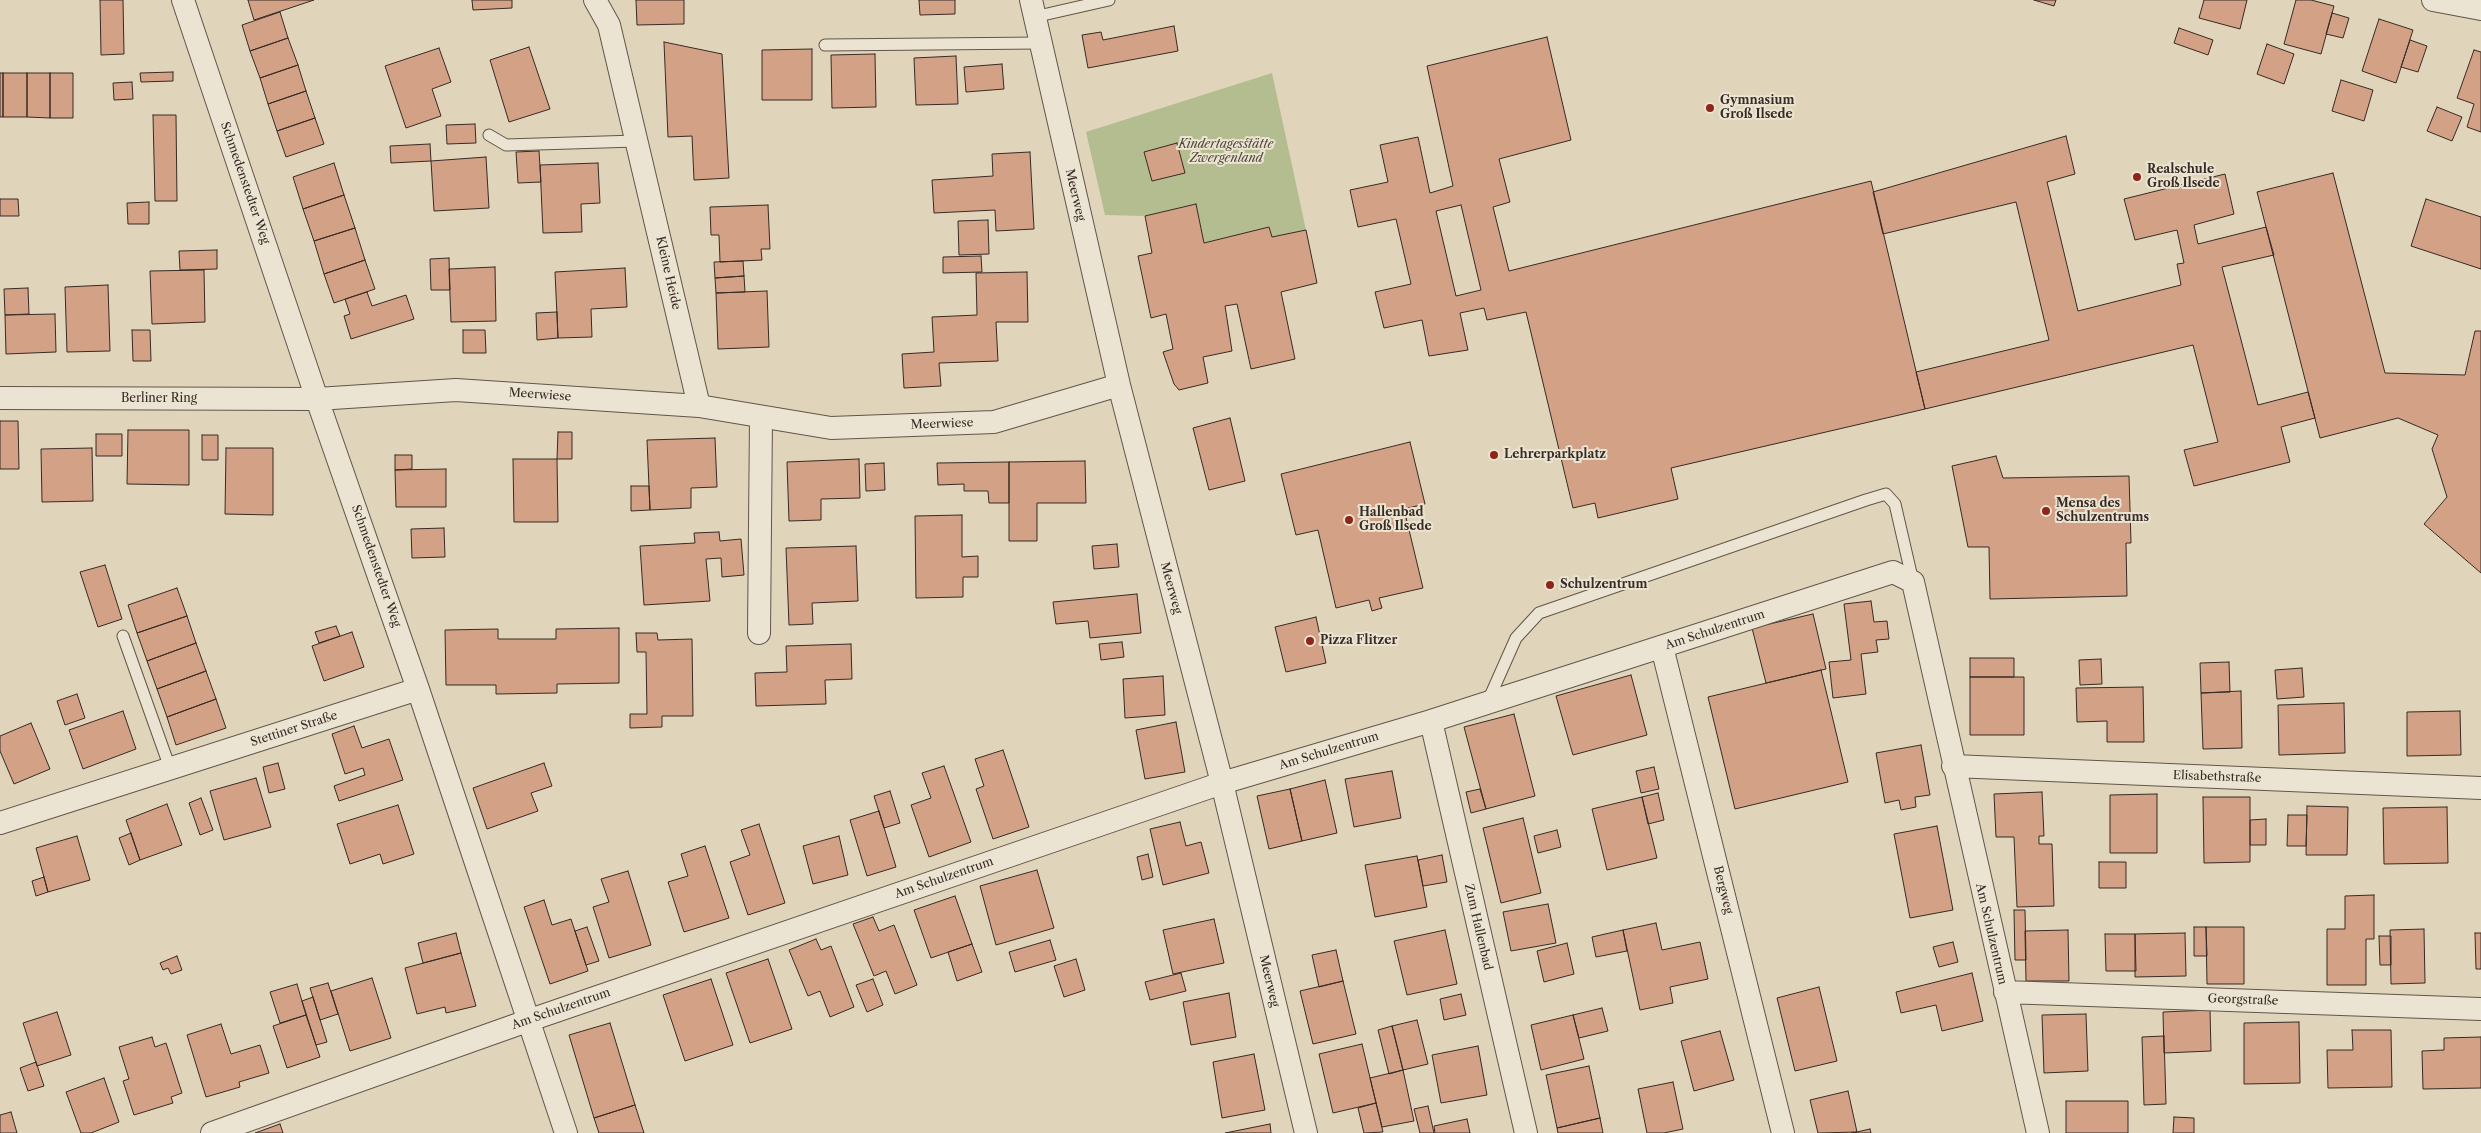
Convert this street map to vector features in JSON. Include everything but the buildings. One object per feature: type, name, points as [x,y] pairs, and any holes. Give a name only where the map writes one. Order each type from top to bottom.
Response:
[{"type":"street","name":"Schmedenstedter Weg","points":[[184,0],[530,1020],[566,1133]]},
{"type":"street","name":"Kleine Heide","points":[[595,0],[609,25],[699,406]]},
{"type":"street","points":[[2433,0],[2481,9]]},
{"type":"street","name":"Meerweg","points":[[1032,8],[1119,385],[1222,783],[1306,1133]]},
{"type":"street","name":"Meerwiese","points":[[318,399],[456,390],[699,406],[761,418],[831,428],[994,422],[1119,385]]},
{"type":"street","name":"Berliner Ring","points":[[0,398],[318,399]]},
{"type":"street","points":[[759,633],[761,418]]},
{"type":"street","name":"Am Schulzentrum","points":[[212,1133],[530,1020],[1222,783],[1431,721],[1893,572],[1913,582],[2004,992],[2038,1133]]},
{"type":"street","name":"Bergweg","points":[[1662,647],[1783,1133]]},
{"type":"street","name":"Stettiner Straße","points":[[0,822],[418,689]]},
{"type":"street","name":"Zum Hallenbad","points":[[1431,721],[1526,1133]]},
{"type":"street","name":"Elisabethstraße","points":[[1953,766],[2481,788]]},
{"type":"street","name":"Georgstraße","points":[[2004,992],[2481,1008]]},
{"type":"lane","name":"Meerweg","points":[[1032,8],[1110,0]]},
{"type":"lane","points":[[825,45],[1040,42]]},
{"type":"lane","points":[[489,135],[506,145],[636,141]]},
{"type":"lane","points":[[1487,703],[1516,638],[1539,613],[1886,494],[1895,504],[1913,582]]},
{"type":"lane","points":[[123,636],[170,768]]},
{"type":"green space","name":"Kindertagesstätte Zwergenland","points":[[1272,73],[1306,230],[1272,237],[1269,227],[1204,243],[1196,204],[1145,216],[1105,215],[1086,132]]},
{"type":"place","name":"Gymnasium Groß Ilsede","points":[[1710,108]]},
{"type":"place","name":"Realschule Groß Ilsede","points":[[2137,177]]},
{"type":"place","name":"Lehrerparkplatz","points":[[1494,455]]},
{"type":"place","name":"Mensa des Schulzentrums","points":[[2046,511]]},
{"type":"place","name":"Hallenbad Groß Ilsede","points":[[1349,520]]},
{"type":"place","name":"Schulzentrum","points":[[1550,585]]},
{"type":"place","name":"Pizza Flitzer","points":[[1310,641]]}]
